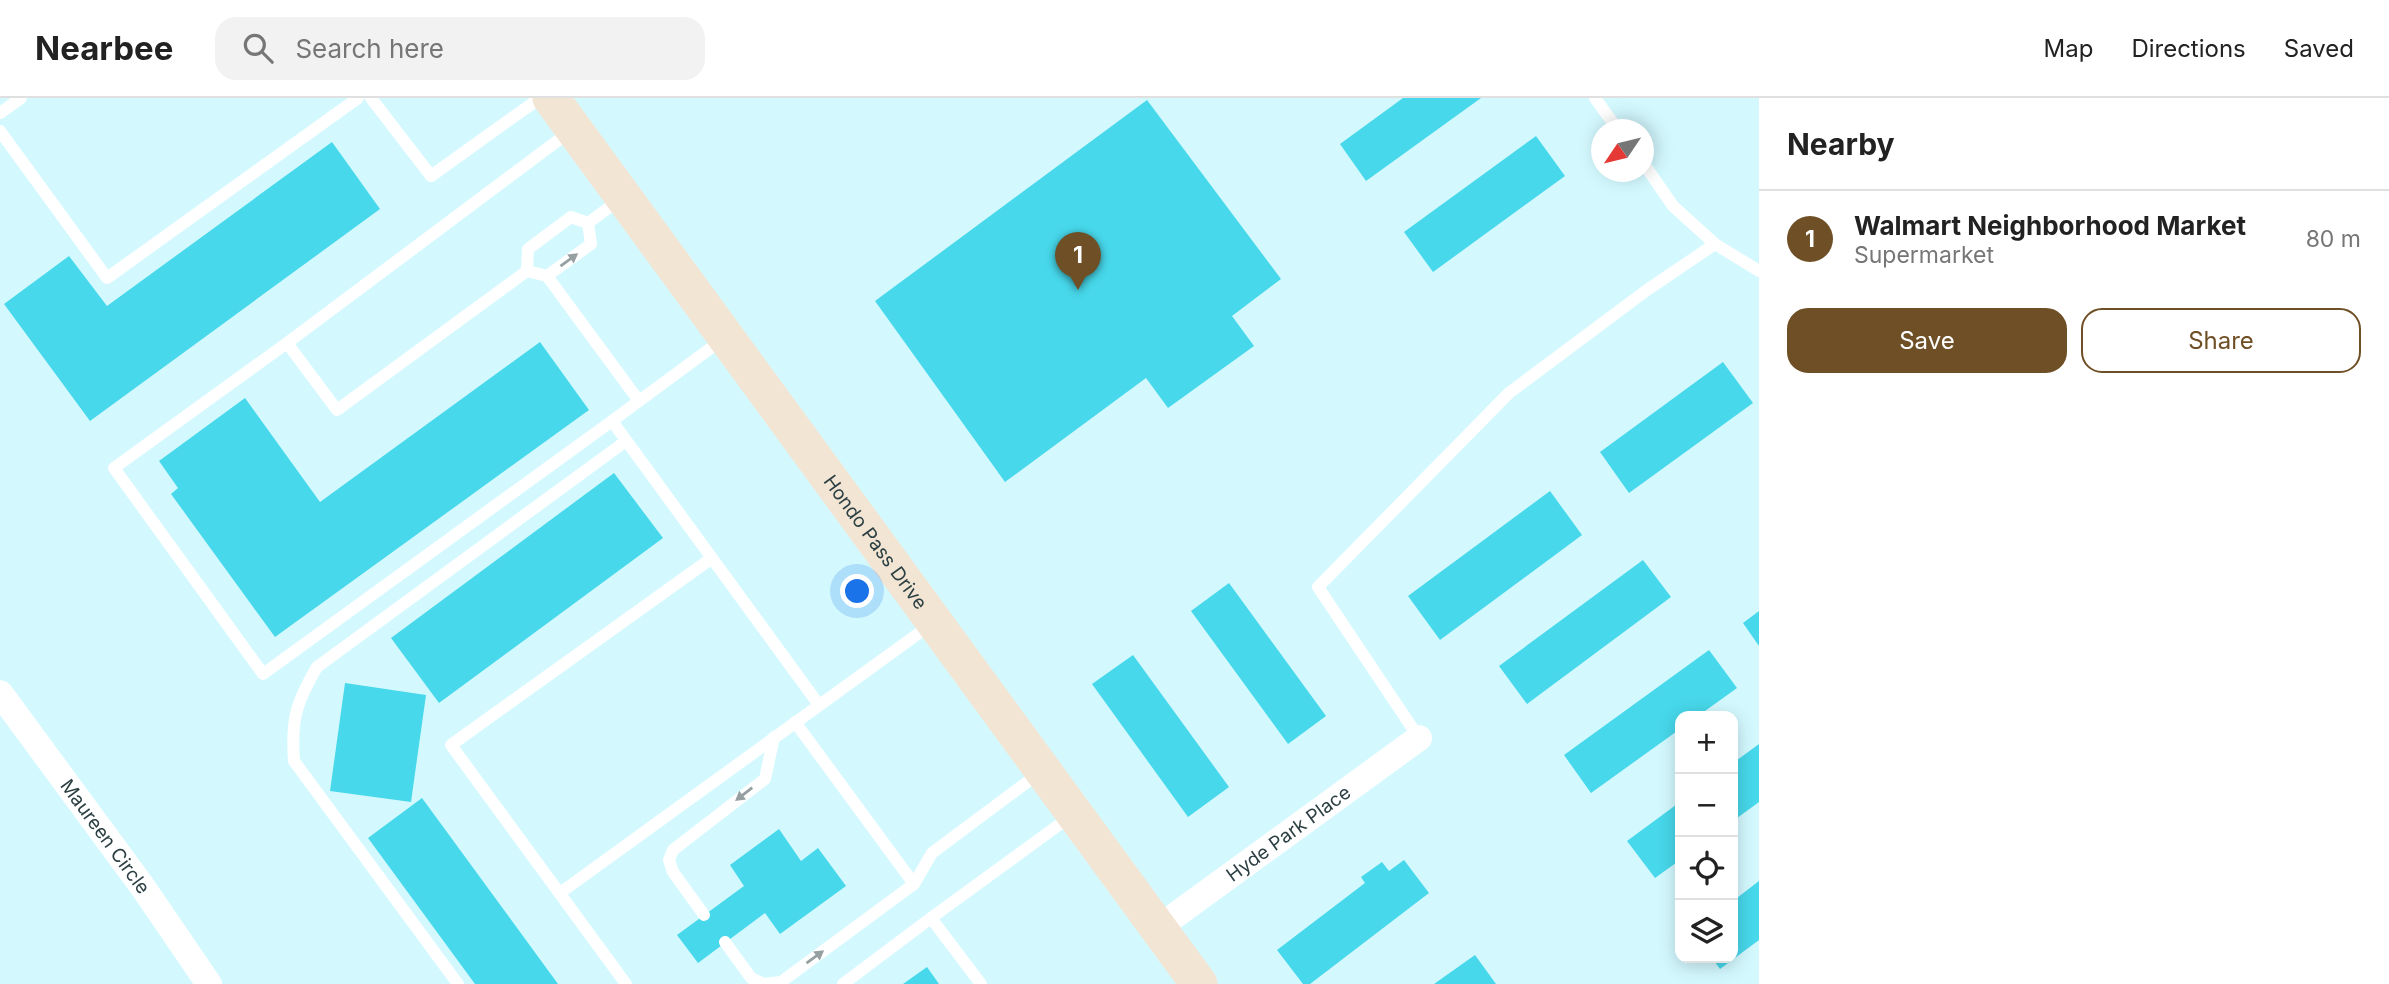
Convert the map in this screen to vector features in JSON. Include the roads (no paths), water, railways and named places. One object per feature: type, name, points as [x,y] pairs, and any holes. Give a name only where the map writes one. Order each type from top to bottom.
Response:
[{"type":"main road","name":"Hondo Pass Drive","points":[[551,98],[1199,984]]},
{"type":"street","name":"Maureen Circle","points":[[0,693],[142,886],[207,984]]},
{"type":"street","name":"Hyde Park Place","points":[[1158,928],[1419,738]]},
{"type":"lane","points":[[0,113],[21,98]]},
{"type":"lane","points":[[0,131],[107,278],[358,98]]},
{"type":"lane","points":[[370,98],[431,176],[540,98]]},
{"type":"lane","points":[[1595,98],[1610,119]]},
{"type":"lane","points":[[574,129],[114,468],[263,674],[727,337]]},
{"type":"lane","points":[[1654,179],[1674,206],[1715,244],[1759,271]]},
{"type":"lane","points":[[588,223],[624,197]]},
{"type":"lane","points":[[527,271],[528,249],[571,217],[588,223]]},
{"type":"lane","points":[[547,276],[591,244],[588,223]]},
{"type":"lane","points":[[1419,738],[1318,587],[1509,393],[1647,290],[1715,244]]},
{"type":"lane","points":[[287,343],[337,410],[527,271]]},
{"type":"lane","points":[[527,271],[547,276],[639,401]]},
{"type":"lane","points":[[612,421],[819,705]]},
{"type":"lane","points":[[458,984],[294,761],[292,728],[300,695],[317,667],[626,440]]},
{"type":"lane","points":[[626,984],[451,745],[712,558]]},
{"type":"lane","points":[[559,893],[933,623]]},
{"type":"lane","points":[[796,722],[914,884]]},
{"type":"lane","points":[[704,915],[673,872],[669,860],[673,850],[765,779],[774,737]]},
{"type":"lane","points":[[725,943],[751,978],[764,984],[781,982],[914,884],[932,853],[1042,771]]},
{"type":"lane","points":[[843,984],[1073,814]]},
{"type":"lane","points":[[932,918],[981,984]]},
{"type":"place","name":"Walmart Neighborhood Market","points":[[1078,290]]}]
